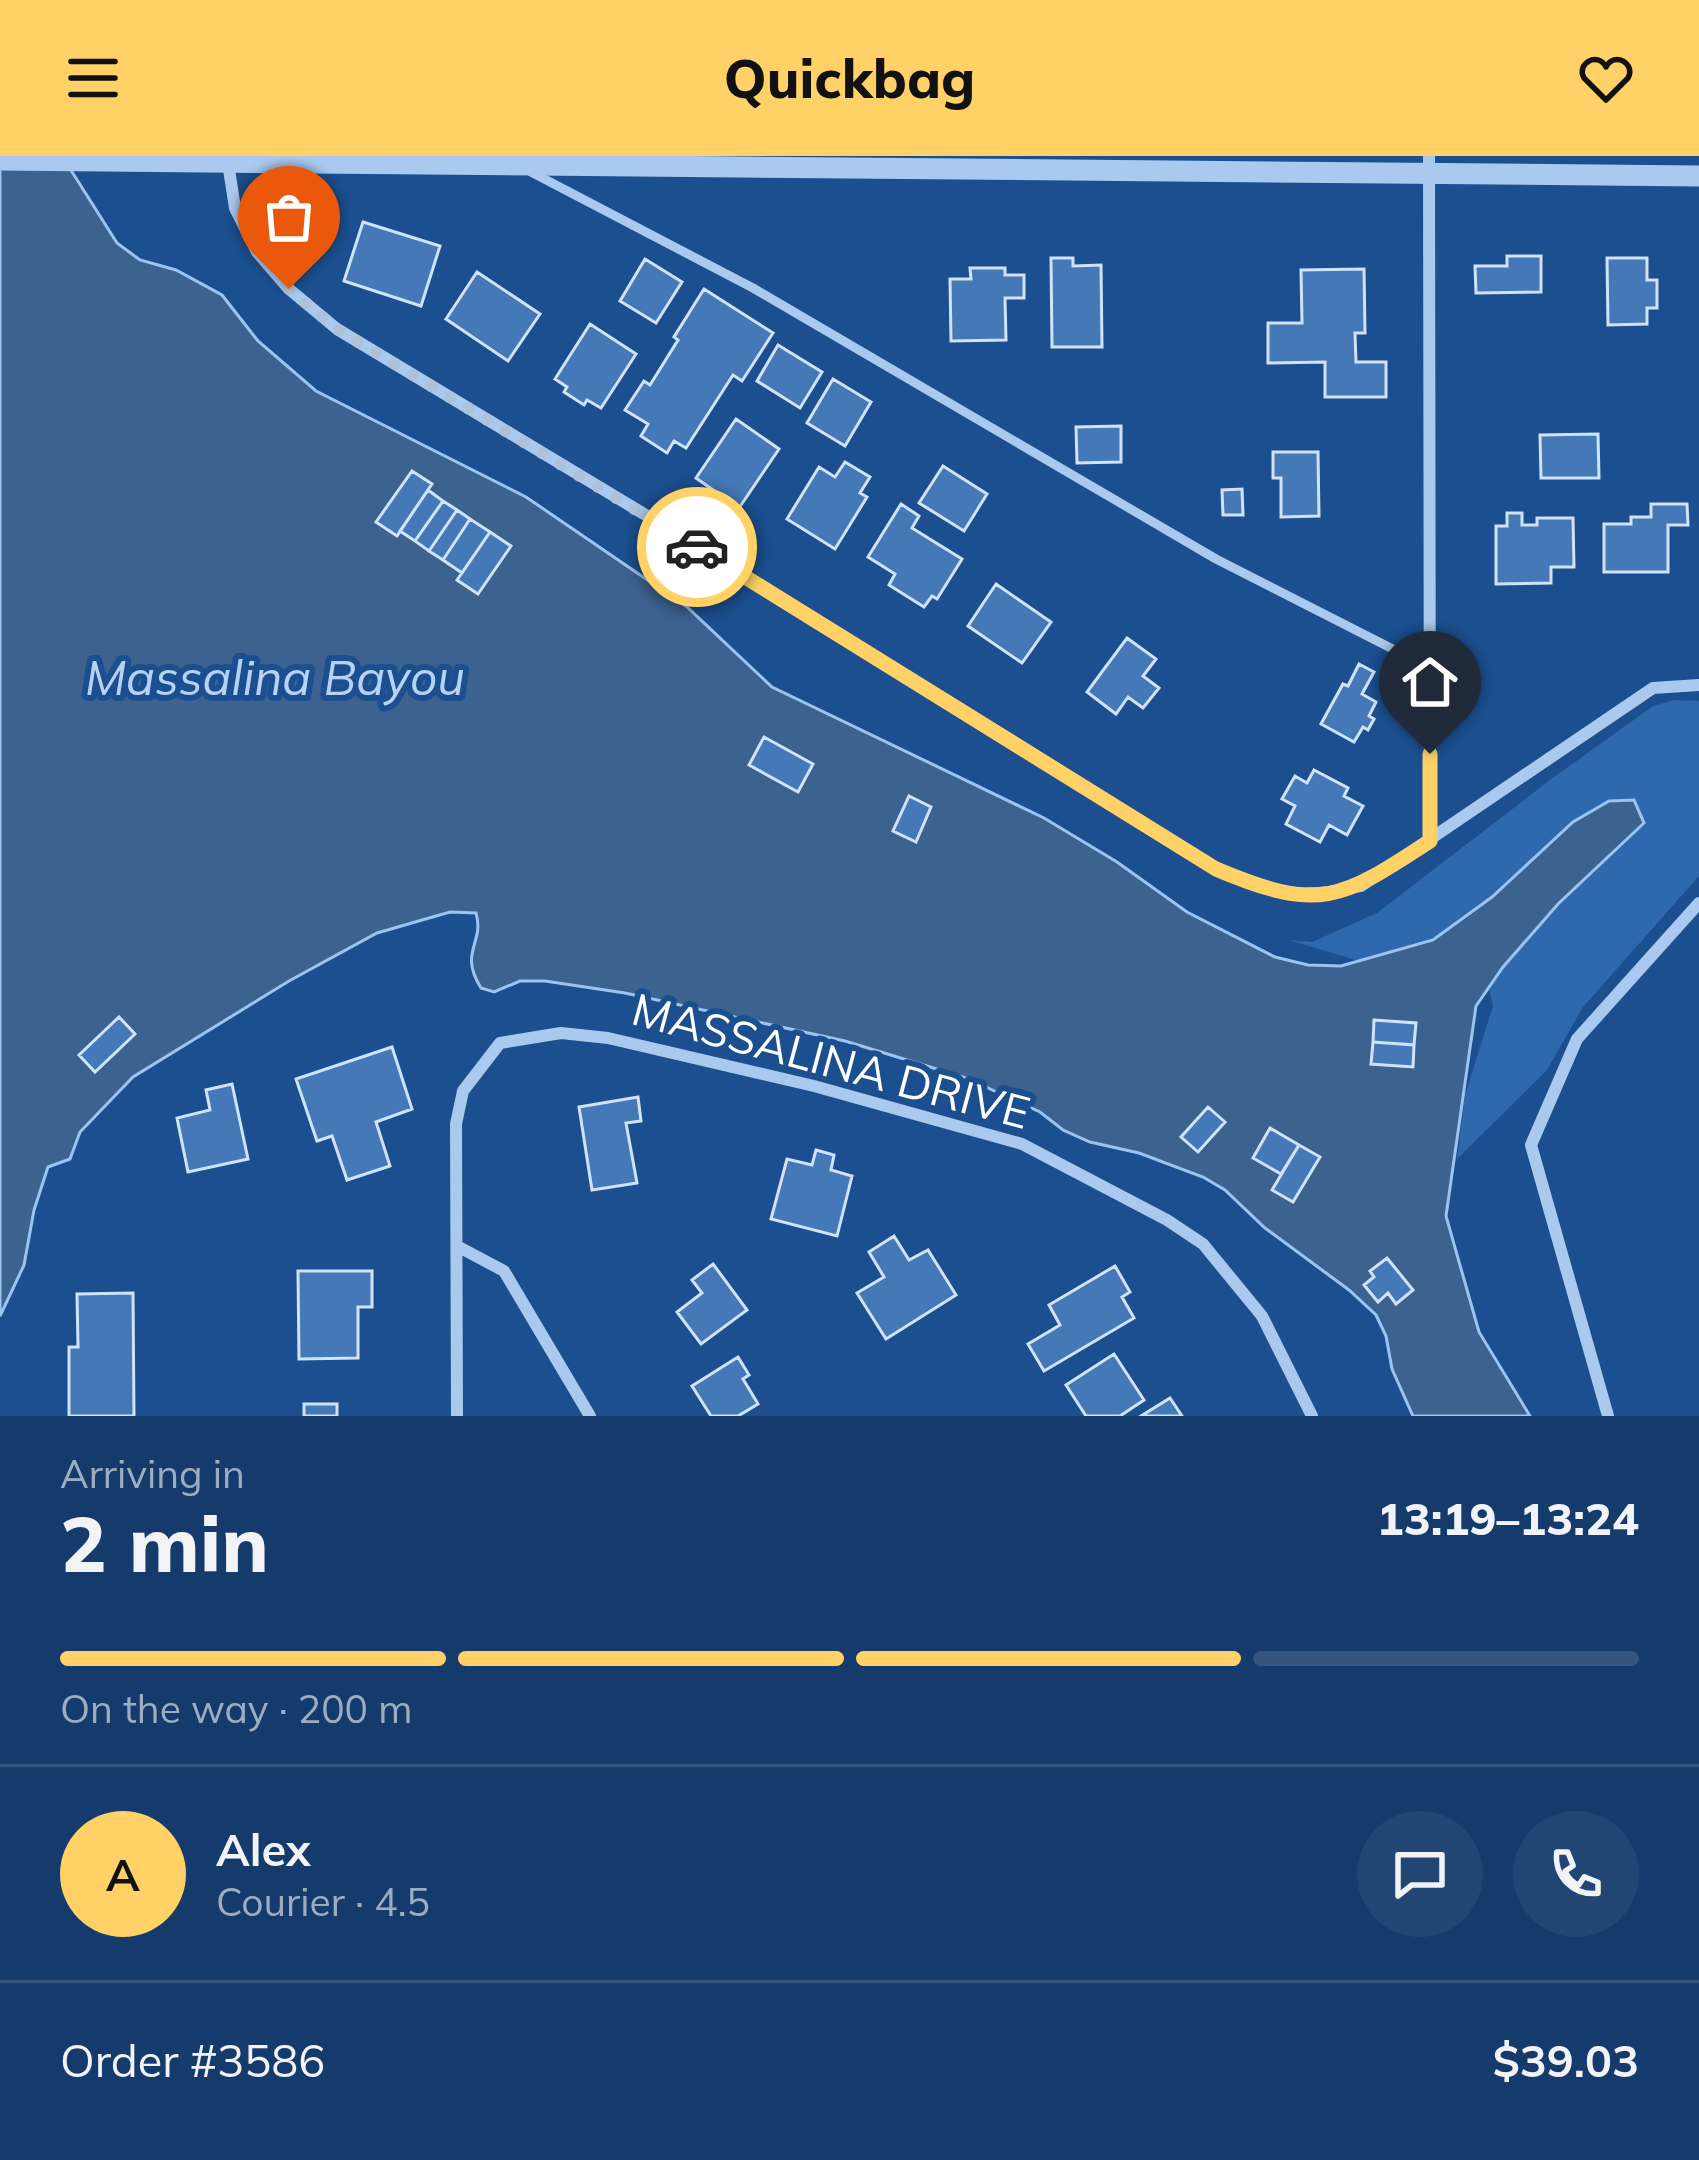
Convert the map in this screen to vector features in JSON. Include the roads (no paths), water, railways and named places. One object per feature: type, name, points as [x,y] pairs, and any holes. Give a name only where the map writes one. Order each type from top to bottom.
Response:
[{"type":"street","points":[[0,160],[1429,165],[1699,176]]},
{"type":"street","points":[[228,163],[235,208],[257,252],[289,289],[337,329],[1216,869],[1266,890],[1319,896],[1361,886],[1653,688],[1699,685]]},
{"type":"street","points":[[1429,165],[1430,841]]},
{"type":"street","points":[[1608,1416],[1531,1145],[1577,1039],[1699,903]]},
{"type":"street","name":"MASSALINA DRIVE","points":[[457,1246],[456,1124],[464,1091],[500,1043],[561,1033],[608,1038],[814,1086],[1022,1144],[1167,1220],[1203,1244],[1262,1316],[1312,1416]]},
{"type":"street","points":[[457,1416],[457,1246],[505,1271],[590,1416]]},
{"type":"lane","points":[[517,165],[753,288],[1216,559],[1430,668]]},
{"type":"water","name":"Massalina Bayou","points":[[0,156],[62,156],[117,243],[140,260],[176,270],[222,295],[258,341],[316,391],[526,497],[687,607],[772,687],[1044,818],[1187,912],[1275,957],[1341,966],[1433,940],[1492,897],[1573,822],[1609,801],[1634,800],[1644,823],[1558,904],[1476,1006],[1446,1216],[1479,1332],[1530,1416],[1413,1416],[1376,1315],[1203,1177],[1139,1153],[1090,1142],[1063,1130],[1040,1112],[966,1078],[845,1041],[625,993],[545,981],[520,981],[494,992],[481,988],[472,965],[476,913],[450,912],[377,933],[133,1077],[80,1132],[70,1159],[48,1167],[24,1265],[0,1316]]}]
